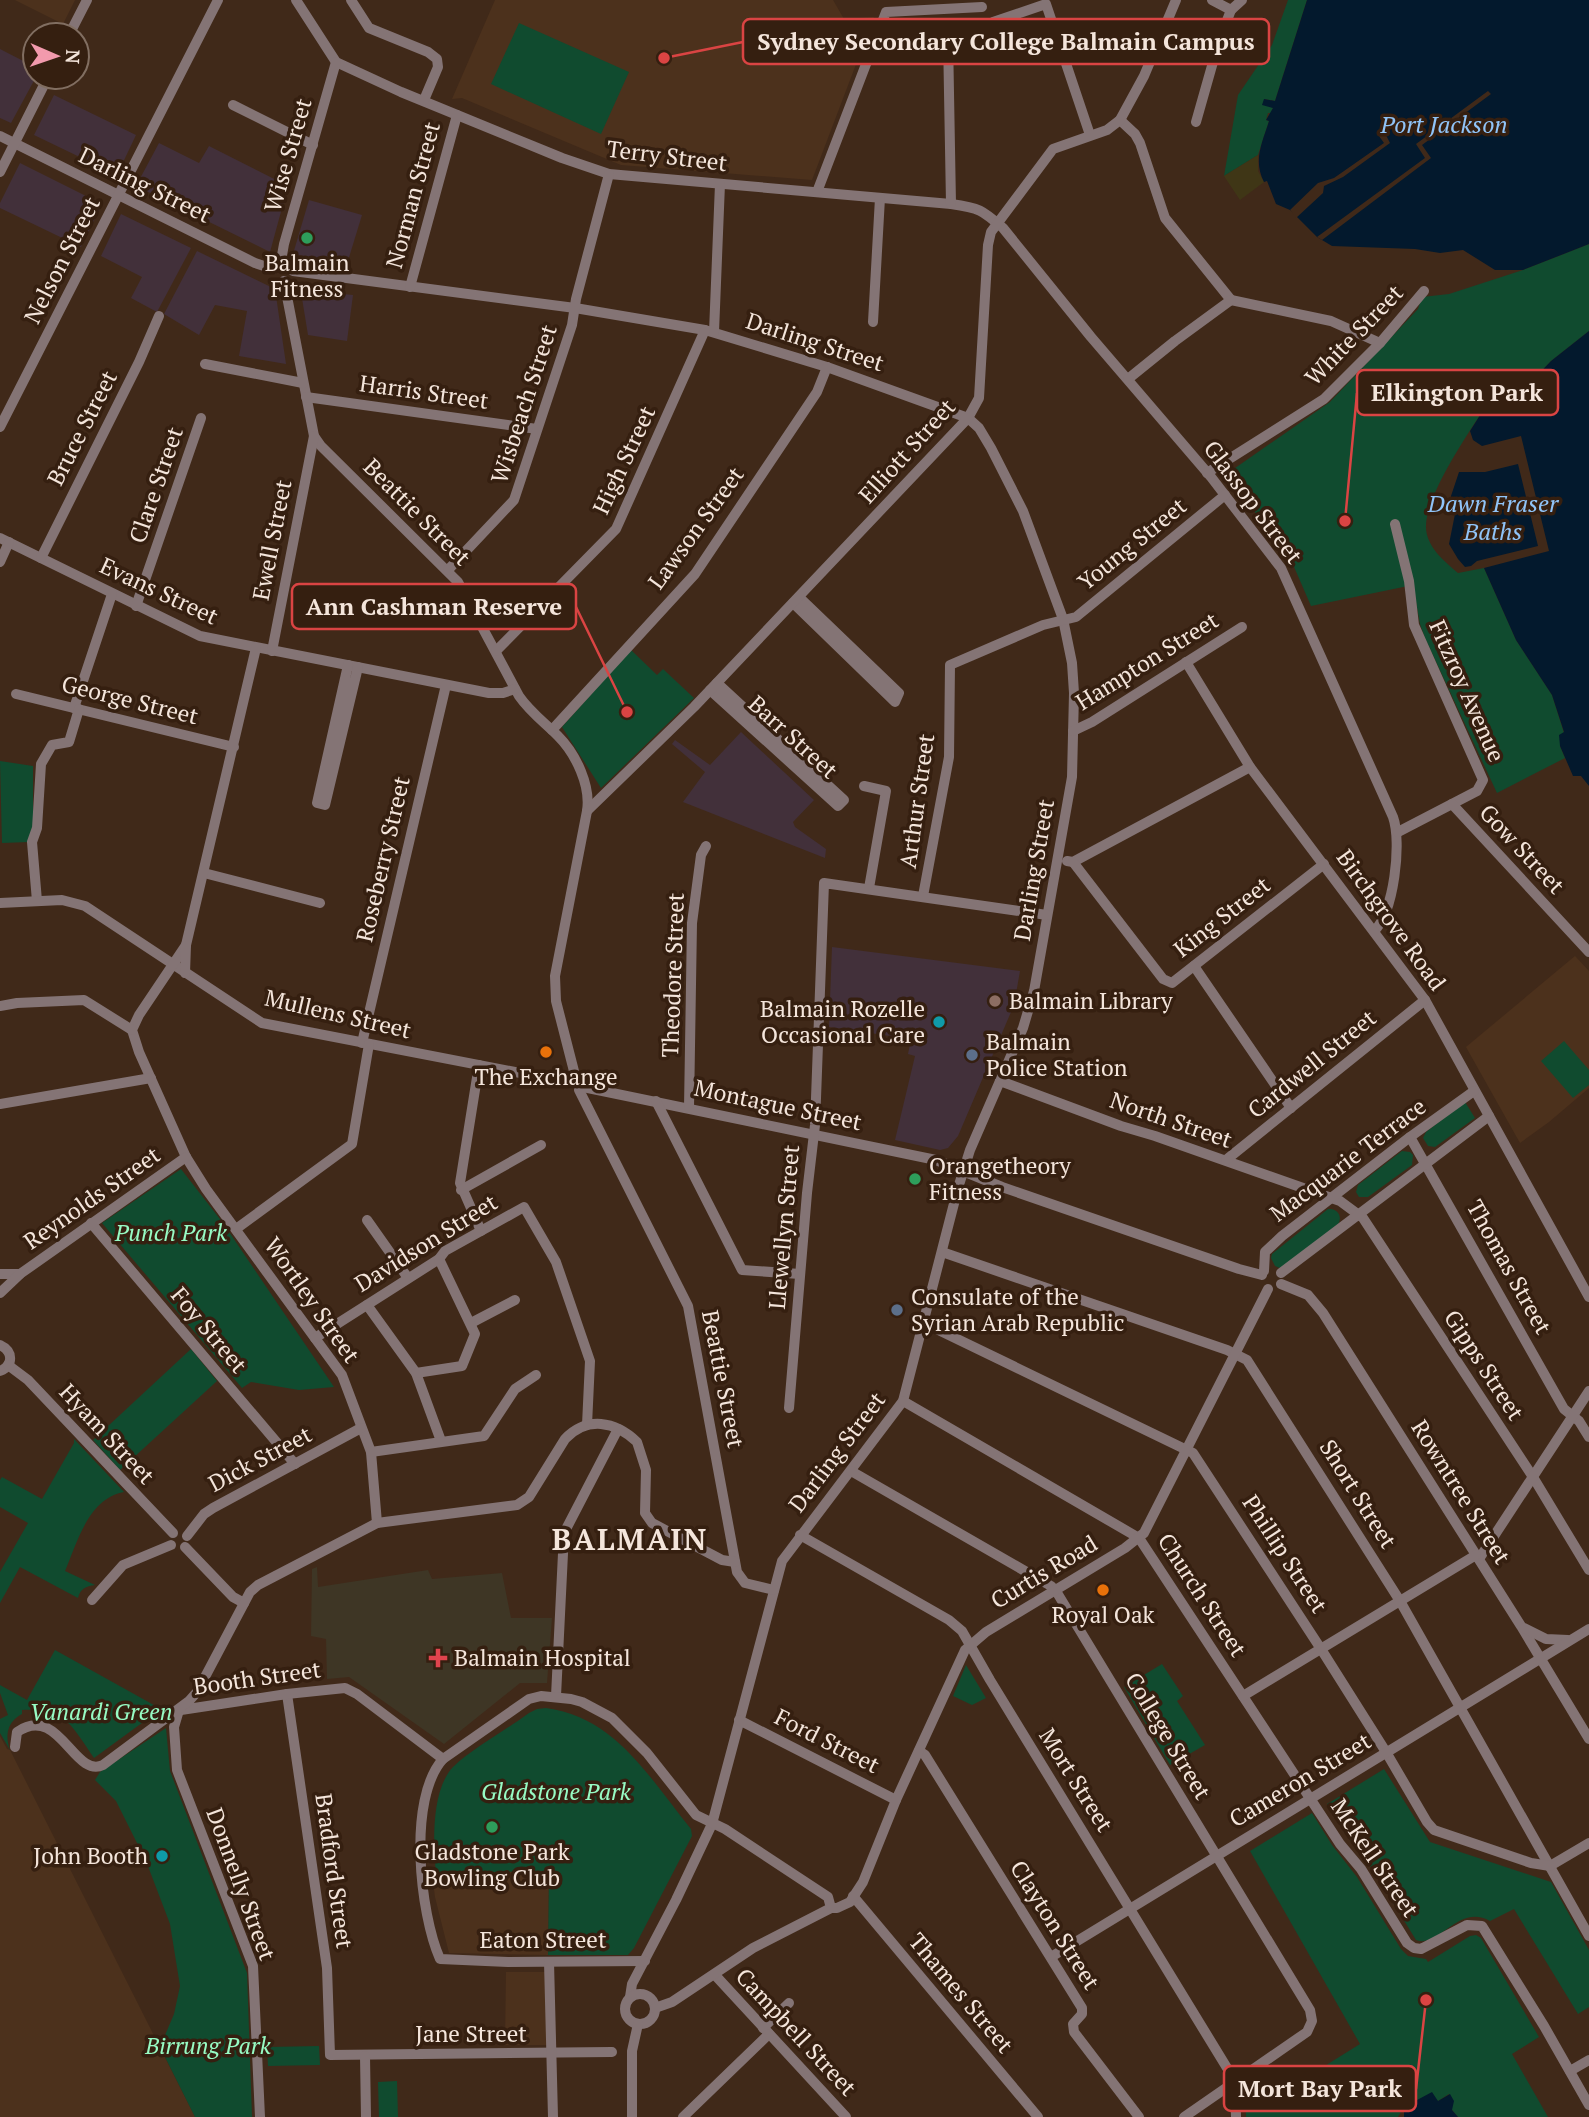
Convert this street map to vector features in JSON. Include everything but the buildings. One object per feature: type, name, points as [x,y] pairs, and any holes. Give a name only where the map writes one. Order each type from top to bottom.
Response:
[{"type":"street","points":[[76,21],[87,0]]},
{"type":"street","name":"Nelson Street","points":[[0,427],[218,0]]},
{"type":"street","points":[[296,0],[337,62]]},
{"type":"street","points":[[351,0],[369,28],[428,52],[437,59],[438,67],[424,100]]},
{"type":"street","points":[[993,22],[1058,0]]},
{"type":"street","points":[[1176,0],[1144,76],[1120,120],[1135,134],[1140,143],[1160,209],[1171,227],[1231,300],[1340,324],[1380,343]]},
{"type":"street","points":[[1213,0],[1231,10]]},
{"type":"street","points":[[1196,122],[1219,41],[1231,10],[1242,0]]},
{"type":"street","points":[[1046,4],[1090,135]]},
{"type":"street","points":[[817,192],[886,12],[982,7]]},
{"type":"street","points":[[948,37],[951,204]]},
{"type":"street","name":"Terry Street","points":[[337,62],[457,115],[609,174],[951,204],[977,208],[997,223]]},
{"type":"street","name":"Wise Street","points":[[277,265],[337,62]]},
{"type":"street","points":[[0,172],[41,91]]},
{"type":"street","points":[[233,105],[313,145]]},
{"type":"street","name":"Norman Street","points":[[410,287],[457,115]]},
{"type":"street","name":"Elliott Street","points":[[587,811],[713,687],[968,418],[979,398],[991,232],[1048,153],[1064,143],[1107,130],[1120,120]]},
{"type":"street","name":"Darling Street","points":[[0,136],[255,263],[277,265]]},
{"type":"street","name":"Wisbeach Street","points":[[448,570],[514,500],[572,325],[609,174]]},
{"type":"street","name":"High Street","points":[[496,651],[616,529],[702,342],[710,331],[720,184]]},
{"type":"street","points":[[873,322],[880,198]]},
{"type":"street","name":"Glassop Street","points":[[997,223],[1208,473],[1282,568],[1398,832],[1397,859],[1386,913],[1374,931]]},
{"type":"street","points":[[290,263],[293,271],[290,278],[284,281],[275,278],[277,265],[290,263]]},
{"type":"street","name":"Darling Street","points":[[293,271],[575,308],[710,331],[827,367],[968,418],[979,428],[991,448],[1023,511],[1063,619],[1072,663],[1072,777],[1029,1010],[963,1171],[903,1401],[782,1561],[712,1824],[632,1984],[630,1997]]},
{"type":"street","points":[[284,281],[314,436]]},
{"type":"street","name":"White Street","points":[[1208,473],[1324,399],[1380,343],[1424,292]]},
{"type":"street","points":[[1128,379],[1231,300]]},
{"type":"street","name":"Bruce Street","points":[[41,558],[139,362],[159,316]]},
{"type":"street","points":[[205,364],[303,383]]},
{"type":"street","name":"Lawson Street","points":[[552,730],[695,574],[817,392],[827,367]]},
{"type":"street","name":"Harris Street","points":[[306,397],[537,429]]},
{"type":"street","name":"Clare Street","points":[[136,606],[201,418]]},
{"type":"street","name":"Beattie Street","points":[[314,436],[334,459],[448,570],[462,588],[525,705],[566,746],[586,783],[587,811],[555,975],[556,1001],[578,1085],[688,1306],[735,1562]]},
{"type":"street","name":"Ewell Street","points":[[272,651],[314,436]]},
{"type":"street","name":"Young Street","points":[[1063,619],[1076,617],[1225,495]]},
{"type":"street","name":"Fitzroy Avenue","points":[[1395,524],[1409,581],[1412,618],[1482,773],[1482,785],[1477,791],[1452,804]]},
{"type":"street","points":[[0,562],[4,540]]},
{"type":"street","name":"Evans Street","points":[[4,540],[200,636],[446,685],[494,693],[515,689]]},
{"type":"street","points":[[37,901],[32,842],[37,828],[41,764],[52,745],[69,742],[76,709],[112,594]]},
{"type":"street","points":[[796,600],[863,665]]},
{"type":"street","name":"Arthur Street","points":[[923,896],[949,757],[950,665],[1063,619]]},
{"type":"street","name":"Hampton Street","points":[[1073,731],[1092,722],[1242,627]]},
{"type":"street","points":[[186,973],[186,945],[256,648]]},
{"type":"street","name":"Birchgrove Road","points":[[1186,662],[1250,767],[1425,1000],[1589,1297]]},
{"type":"street","points":[[336,738],[325,805],[317,803],[353,666]]},
{"type":"street","name":"Roseberry Street","points":[[236,1229],[352,1144],[365,1044],[446,685]]},
{"type":"street","name":"Barr Street","points":[[713,687],[810,775]]},
{"type":"street","name":"George Street","points":[[16,694],[234,747]]},
{"type":"street","points":[[1058,859],[1073,862],[1250,767]]},
{"type":"street","points":[[864,786],[886,791],[869,888],[1047,915]]},
{"type":"street","points":[[1398,832],[1452,804]]},
{"type":"street","name":"Gow Street","points":[[1452,804],[1589,952]]},
{"type":"street","name":"Theodore Street","points":[[689,1108],[692,923],[701,855],[706,846]]},
{"type":"street","name":"King Street","points":[[1073,862],[1163,979],[1172,983],[1324,864]]},
{"type":"street","points":[[204,873],[320,903]]},
{"type":"street","name":"Llewellyn Street","points":[[789,1408],[814,1135],[824,883],[869,888]]},
{"type":"street","name":"Mullens Street","points":[[0,902],[70,901],[85,906],[262,1023],[578,1085]]},
{"type":"street","points":[[0,1006],[84,1000],[132,1030],[139,1015],[186,945]]},
{"type":"street","points":[[1194,967],[1291,1108]]},
{"type":"street","name":"Cardwell Street","points":[[1226,1160],[1425,1000]]},
{"type":"street","name":"Reynolds Street","points":[[1,1288],[186,1157],[132,1030]]},
{"type":"street","points":[[479,1065],[460,1176],[461,1190],[481,1231]]},
{"type":"street","points":[[0,1104],[151,1078]]},
{"type":"street","name":"North Street","points":[[1000,1081],[1330,1199]]},
{"type":"street","name":"Montague Street","points":[[578,1085],[936,1160],[963,1171]]},
{"type":"street","name":"Macquarie Terrace","points":[[1263,1273],[1265,1252],[1282,1236],[1474,1091]]},
{"type":"street","points":[[656,1101],[742,1270],[800,1274]]},
{"type":"street","points":[[1263,1273],[1262,1284],[1268,1289],[1276,1289],[1281,1279],[1358,1215],[1489,1116]]},
{"type":"street","name":"Thomas Street","points":[[1410,1137],[1564,1409],[1579,1421],[1589,1437]]},
{"type":"street","points":[[461,1190],[541,1145]]},
{"type":"street","name":"Wortley Street","points":[[186,1157],[206,1189],[342,1375],[370,1452],[377,1523]]},
{"type":"street","points":[[963,1171],[1239,1269],[1263,1273],[1273,1268],[1281,1279]]},
{"type":"street","name":"Gipps Street","points":[[1330,1199],[1340,1201],[1363,1218],[1533,1477],[1589,1570]]},
{"type":"street","name":"Davidson Street","points":[[315,1338],[439,1259],[444,1251],[524,1207],[556,1262],[590,1361],[587,1425]]},
{"type":"street","points":[[367,1220],[408,1278]]},
{"type":"street","name":"Foy Street","points":[[91,1223],[295,1464]]},
{"type":"street","name":"Short Street","points":[[942,1252],[1237,1354],[1247,1360],[1400,1601],[1589,1936]]},
{"type":"street","points":[[439,1259],[473,1329]]},
{"type":"street","points":[[0,1274],[20,1275]]},
{"type":"street","name":"Rowntree Street","points":[[1281,1279],[1308,1295],[1323,1313],[1521,1626],[1589,1739]]},
{"type":"street","name":"Curtis Road","points":[[853,1896],[863,1882],[958,1660],[969,1644],[1139,1538],[1237,1354],[1268,1289]]},
{"type":"street","points":[[416,1373],[462,1366],[473,1329],[514,1300]]},
{"type":"street","points":[[367,1305],[416,1373],[441,1441]]},
{"type":"street","name":"Phillip Street","points":[[923,1323],[1186,1448],[1199,1459],[1321,1648],[1427,1822],[1434,1830],[1531,1863],[1550,1866]]},
{"type":"street","points":[[0,1345],[10,1354],[4,1368]]},
{"type":"street","name":"Hyam Street","points":[[4,1368],[28,1380],[172,1539]]},
{"type":"street","points":[[370,1452],[484,1436],[515,1389],[536,1376]]},
{"type":"street","points":[[1243,1696],[1477,1557],[1589,1391]]},
{"type":"street","name":"Church Street","points":[[903,1401],[1139,1538],[1310,1798]]},
{"type":"street","points":[[179,1710],[197,1692],[244,1603],[258,1585],[377,1523],[517,1505],[529,1497],[570,1433],[587,1425],[607,1423],[633,1438],[640,1448],[646,1470],[644,1506],[648,1519],[663,1530],[722,1560],[735,1562],[741,1580],[745,1583],[774,1590]]},
{"type":"street","name":"Dick Street","points":[[186,1541],[204,1514],[213,1508],[361,1428]]},
{"type":"street","points":[[556,1696],[564,1533],[618,1429]]},
{"type":"street","name":"College Street","points":[[850,1471],[1056,1591],[1310,2010],[1312,2021],[1307,2032],[1235,2081]]},
{"type":"street","points":[[92,1600],[123,1565],[172,1539],[180,1531],[233,1597],[244,1603]]},
{"type":"street","name":"Mort Street","points":[[800,1535],[954,1623],[962,1631],[1235,2081],[1236,2117]]},
{"type":"street","points":[[172,1539],[179,1549],[186,1541]]},
{"type":"street","points":[[1521,1626],[1546,1639],[1571,1640]]},
{"type":"street","name":"Cameron Street","points":[[1051,1957],[1589,1629]]},
{"type":"street","name":"Booth Street","points":[[15,1747],[17,1732],[22,1728],[48,1729],[62,1737],[83,1763],[95,1768],[179,1710],[345,1688],[357,1694],[443,1759]]},
{"type":"street","name":"Bradford Street","points":[[287,1694],[327,1968],[330,2056]]},
{"type":"street","points":[[443,1759],[529,1699],[556,1696],[582,1702],[612,1718],[647,1753],[696,1815],[724,1829],[828,1897],[831,1908]]},
{"type":"street","name":"Donnelly Street","points":[[179,1710],[174,1727],[177,1770],[253,1966],[260,2117]]},
{"type":"street","name":"Ford Street","points":[[739,1720],[896,1800]]},
{"type":"street","name":"Clayton Street","points":[[919,1751],[925,1755],[1082,2008],[1082,2014],[1073,2024],[1074,2032],[1139,2117]]},
{"type":"street","name":"Eaton Street","points":[[443,1759],[436,1767],[427,1787],[421,1838],[423,1886],[440,1959],[645,1961]]},
{"type":"street","name":"McKell Street","points":[[1310,1798],[1340,1844],[1361,1869],[1407,1943],[1421,1949],[1467,1925],[1482,1926],[1589,2105]]},
{"type":"street","points":[[1550,1866],[1589,1843]]},
{"type":"street","points":[[656,2008],[715,1975],[753,1948],[831,1908],[850,1902],[853,1896]]},
{"type":"street","name":"Thames Street","points":[[853,1896],[1038,2117]]},
{"type":"street","name":"Darling Street","points":[[644,1994],[645,1961]]},
{"type":"street","points":[[549,1962],[553,2117]]},
{"type":"street","name":"Campbell Street","points":[[715,1975],[846,2117]]},
{"type":"street","points":[[644,1994],[653,2000],[656,2008],[652,2019],[643,2024],[629,2020],[625,2011],[630,1997],[644,1994]]},
{"type":"street","points":[[683,2117],[766,2031],[789,2003]]},
{"type":"street","points":[[632,2117],[632,2051],[638,2024]]},
{"type":"street","name":"Jane Street","points":[[330,2056],[612,2052]]},
{"type":"street","points":[[365,2056],[366,2117]]},
{"type":"street","points":[[1570,2071],[1589,2060]]},
{"type":"street","points":[[1184,2117],[1235,2081]]},
{"type":"shaded area","points":[[15,0],[75,0],[64,21],[57,21]]},
{"type":"shaded area","points":[[495,0],[833,0],[844,19],[874,17],[812,180],[621,165],[462,98],[452,99]]},
{"type":"shaded area","points":[[0,49],[21,60],[21,91],[28,91],[11,123],[0,118]]},
{"type":"shaded area","points":[[54,95],[136,135],[117,175],[34,135]]},
{"type":"shaded area","points":[[159,143],[199,163],[209,146],[288,186],[270,252],[136,186]]},
{"type":"shaded area","points":[[20,163],[102,204],[81,247],[0,208]]},
{"type":"shaded area","points":[[309,200],[362,215],[347,264],[293,254]]},
{"type":"shaded area","points":[[121,214],[191,248],[157,312],[131,298],[142,277],[101,256]]},
{"type":"shaded area","points":[[197,251],[275,289],[286,364],[239,356],[247,311],[215,305],[199,335],[164,314]]},
{"type":"shaded area","points":[[302,290],[353,295],[347,341],[308,335]]},
{"type":"shaded area","points":[[741,732],[814,800],[793,822],[795,827],[826,849],[825,858],[683,802],[705,772],[672,744],[675,740],[710,765]]},
{"type":"shaded area","points":[[832,947],[1020,971],[1014,1005],[958,1136],[948,1148],[940,1150],[895,1140],[915,1056],[908,1054],[911,1039],[829,1027]]},
{"type":"shaded area","points":[[1575,956],[1589,971],[1589,1088],[1520,1143],[1466,1047]]},
{"type":"shaded area","name":"Balmain Hospital","points":[[317,1567],[318,1587],[428,1570],[432,1579],[502,1573],[511,1618],[552,1618],[547,1683],[520,1683],[444,1744],[349,1677],[327,1679],[326,1639],[311,1636],[312,1569]]},
{"type":"shaded area","points":[[0,1736],[10,1750],[195,2117],[0,2117]]},
{"type":"shaded area","points":[[549,1871],[548,1955],[449,1953],[432,1873]]},
{"type":"shaded area","points":[[506,1972],[546,1972],[548,2045],[505,2045]]},
{"type":"green space","points":[[1288,0],[1307,0],[1275,101],[1264,99],[1273,108],[1271,113],[1268,113],[1266,120],[1269,121],[1258,155],[1224,176],[1238,95],[1272,45]]},
{"type":"green space","points":[[519,23],[629,72],[601,134],[491,84]]},
{"type":"green space","points":[[1589,244],[1589,331],[1551,361],[1507,407],[1482,412],[1448,467],[1428,513],[1426,525],[1429,540],[1441,558],[1458,573],[1484,568],[1516,640],[1552,695],[1564,733],[1560,746],[1565,758],[1497,793],[1425,638],[1413,585],[1311,606],[1288,553],[1229,480],[1228,473],[1330,402],[1418,309],[1422,297],[1449,294],[1523,270]]},
{"type":"green space","points":[[631,650],[657,675],[663,669],[694,698],[601,788],[562,727]]},
{"type":"green space","points":[[0,761],[33,766],[33,830],[29,842],[2,843]]},
{"type":"green space","points":[[1564,1041],[1589,1070],[1589,1085],[1573,1098],[1541,1061]]},
{"type":"green space","points":[[1465,1102],[1475,1118],[1435,1147],[1428,1146],[1423,1138],[1426,1132]]},
{"type":"green space","points":[[1402,1151],[1413,1155],[1412,1165],[1368,1197],[1359,1197],[1356,1192],[1358,1185]]},
{"type":"green space","name":"Punch Park","points":[[181,1169],[223,1223],[334,1387],[299,1390],[251,1382],[242,1388],[102,1223]]},
{"type":"green space","points":[[1328,1209],[1338,1213],[1338,1224],[1282,1269],[1275,1266],[1272,1254]]},
{"type":"green space","points":[[191,1349],[217,1381],[120,1470],[93,1440]]},
{"type":"green space","points":[[74,1439],[124,1492],[101,1503],[93,1512],[65,1571],[95,1585],[84,1588],[78,1598],[20,1567],[0,1603],[0,1572],[28,1523],[0,1507],[0,1480],[2,1477],[42,1499]]},
{"type":"green space","name":"Vanardi Green","points":[[55,1650],[161,1709],[94,1758],[66,1721],[49,1712],[22,1710],[22,1714],[8,1729],[10,1750],[0,1733],[0,1719],[8,1715],[0,1685],[27,1700]]},
{"type":"green space","points":[[1162,1664],[1183,1696],[1177,1701],[1205,1745],[1170,1765],[1124,1687]]},
{"type":"green space","points":[[966,1665],[986,1698],[972,1705],[953,1696]]},
{"type":"green space","name":"Gladstone Park","points":[[546,1708],[571,1714],[612,1737],[646,1771],[691,1829],[692,1836],[628,1955],[548,1955],[549,1871],[436,1873],[435,1818],[446,1777],[453,1767],[480,1746],[529,1713]]},
{"type":"green space","name":"Birrung Park","points":[[166,1728],[170,1771],[247,1973],[252,2117],[195,2117],[160,2047],[174,2014],[180,1986],[170,1924],[146,1861],[116,1801],[95,1780],[100,1772]]},
{"type":"green space","points":[[1384,1769],[1430,1842],[1551,1882],[1589,1950],[1589,2007],[1578,2014],[1514,1909],[1490,1921],[1479,1917],[1468,1918],[1433,1938],[1416,1940],[1373,1870],[1327,1804]]},
{"type":"green space","points":[[1312,1813],[1408,1956],[1426,1959],[1428,1962],[1470,1936],[1481,1938],[1539,2037],[1512,2054],[1548,2117],[1458,2117],[1452,2110],[1449,2094],[1438,2101],[1404,2107],[1398,2117],[1246,2117],[1245,2084],[1248,2083],[1262,2105],[1360,2044],[1250,1851]]},
{"type":"green space","points":[[319,2046],[320,2065],[268,2066],[267,2047]]},
{"type":"green space","points":[[397,2081],[398,2117],[379,2117],[378,2082]]},
{"type":"sand","points":[[1258,155],[1258,171],[1264,182],[1240,200],[1224,176]]},
{"type":"water","name":"Port Jackson","points":[[1307,0],[1589,0],[1589,244],[1523,270],[1495,270],[1463,250],[1440,253],[1415,249],[1332,246],[1317,237],[1290,210],[1276,204],[1259,167],[1260,152],[1269,121],[1266,120],[1273,108],[1262,105],[1264,99],[1275,101]]},
{"type":"water","points":[[1589,331],[1589,786],[1581,776],[1573,776],[1560,746],[1559,735],[1564,732],[1552,695],[1516,640],[1484,568],[1549,551],[1521,436],[1482,446],[1473,440],[1470,431],[1482,412],[1507,407],[1551,361]]},
{"type":"water","name":"Dawn Fraser Baths","points":[[1518,464],[1538,546],[1477,561],[1465,567],[1449,544],[1455,514],[1451,496],[1459,472],[1485,472]]},
{"type":"water","points":[[1432,2092],[1438,2101],[1450,2094],[1454,2101],[1452,2110],[1458,2117],[1404,2117],[1404,2107]]},
{"type":"pier","points":[[1488,91],[1491,94],[1422,145],[1431,158],[1322,240],[1317,237],[1425,158],[1416,144]]},
{"type":"pier","points":[[1385,133],[1390,143],[1343,177],[1324,186],[1323,193],[1296,218],[1290,210],[1318,183],[1334,178],[1384,143],[1379,136]]},
{"type":"place","name":"Sydney Secondary College Balmain Campus","points":[[664,58]]},
{"type":"place","name":"Balmain Fitness","points":[[307,238]]},
{"type":"place","name":"Elkington Park","points":[[1345,521]]},
{"type":"place","name":"Ann Cashman Reserve","points":[[627,712]]},
{"type":"place","name":"Balmain Library","points":[[995,1001]]},
{"type":"place","name":"Balmain Rozelle Occasional Care","points":[[939,1022]]},
{"type":"place","name":"The Exchange","points":[[546,1052]]},
{"type":"place","name":"Balmain Police Station","points":[[972,1055]]},
{"type":"place","name":"Orangetheory Fitness","points":[[915,1179]]},
{"type":"place","name":"Consulate of the Syrian Arab Republic","points":[[897,1310]]},
{"type":"place","name":"Royal Oak","points":[[1103,1590]]},
{"type":"place","name":"Balmain Hospital","points":[[438,1658]]},
{"type":"place","name":"Gladstone Park Bowling Club","points":[[492,1827]]},
{"type":"place","name":"John Booth","points":[[162,1856]]},
{"type":"place","name":"Mort Bay Park","points":[[1426,2000]]},
{"type":"district","name":"BALMAIN","points":[[630,1540]]}]
